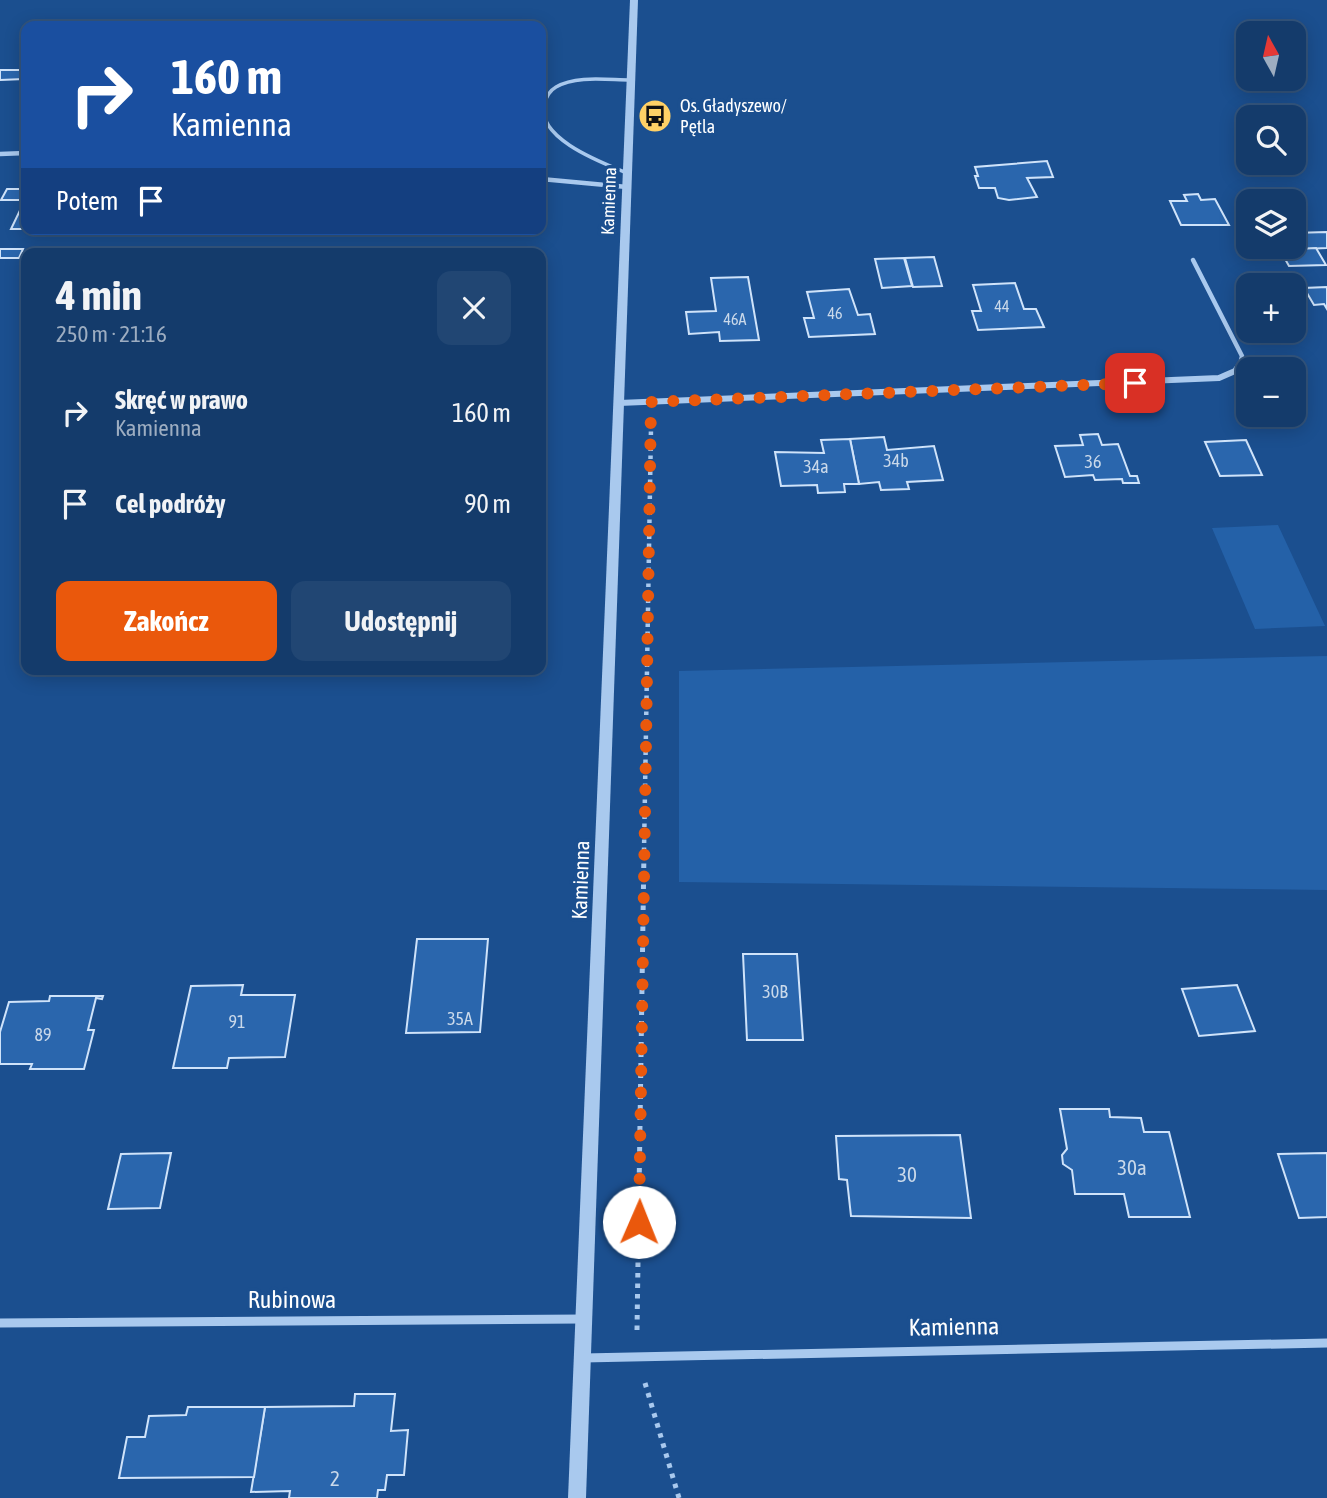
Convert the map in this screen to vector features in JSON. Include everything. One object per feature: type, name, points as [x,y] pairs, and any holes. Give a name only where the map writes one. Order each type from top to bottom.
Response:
[{"type":"street","name":"Kamienna","points":[[577,1498],[634,0]]},
{"type":"street","points":[[0,154],[21,153]]},
{"type":"street","points":[[546,179],[627,187]]},
{"type":"street","points":[[619,403],[1219,378],[1235,372],[1242,356],[1193,260]]},
{"type":"street","name":"Rubinowa","points":[[0,1323],[584,1319]]},
{"type":"street","name":"Kamienna","points":[[582,1358],[1327,1343]]},
{"type":"lane","points":[[546,98],[548,93],[568,82],[631,80]]},
{"type":"lane","points":[[546,119],[559,138],[585,155],[627,173]]},
{"type":"path","points":[[651,402],[637,1356],[679,1498]]},
{"type":"shaded area","points":[[1278,525],[1325,626],[1255,629],[1212,528]]},
{"type":"shaded area","points":[[1327,656],[1327,890],[679,882],[679,671]]},
{"type":"building","points":[[0,70],[21,70],[21,79],[0,80]]},
{"type":"building","points":[[1047,161],[1053,177],[1027,178],[1037,197],[1009,200],[998,198],[995,188],[979,188],[975,176],[978,176],[975,167]]},
{"type":"building","points":[[7,189],[21,189],[21,200],[1,200]]},
{"type":"building","points":[[1198,194],[1201,200],[1215,199],[1229,225],[1181,225],[1170,201],[1187,201],[1184,195]]},
{"type":"building","points":[[21,208],[21,229],[11,229]]},
{"type":"building","points":[[1327,232],[1327,248],[1306,249],[1306,233]]},
{"type":"building","points":[[1316,248],[1326,265],[1289,266],[1285,259],[1306,259],[1306,249]]},
{"type":"building","points":[[0,249],[21,249],[19,258],[0,258]]},
{"type":"building","points":[[934,257],[942,286],[913,287],[905,258]]},
{"type":"building","points":[[904,258],[912,286],[882,288],[875,259]]},
{"type":"building","points":[[748,277],[759,340],[720,341],[719,332],[689,334],[686,312],[716,311],[711,278]]},
{"type":"building","points":[[1015,283],[1024,309],[1036,309],[1044,327],[978,330],[972,311],[981,311],[973,285]]},
{"type":"building","points":[[1327,287],[1327,309],[1324,304],[1314,305],[1306,288]]},
{"type":"building","points":[[849,289],[858,315],[870,314],[875,334],[809,337],[804,318],[814,318],[807,292]]},
{"type":"building","points":[[1098,434],[1102,445],[1118,444],[1130,476],[1137,476],[1139,483],[1123,483],[1122,479],[1095,480],[1093,475],[1065,477],[1055,446],[1083,445],[1080,435]]},
{"type":"building","points":[[884,437],[887,450],[934,446],[943,480],[907,482],[909,489],[881,490],[879,482],[859,484],[850,439]]},
{"type":"building","points":[[850,439],[859,484],[844,484],[845,492],[818,493],[817,485],[781,486],[775,452],[824,453],[821,440]]},
{"type":"building","points":[[1246,440],[1262,475],[1220,476],[1205,442]]},
{"type":"building","points":[[417,939],[488,939],[480,1032],[406,1033]]},
{"type":"building","points":[[743,954],[797,954],[803,1040],[747,1040]]},
{"type":"building","points":[[243,985],[241,995],[295,995],[285,1057],[229,1058],[227,1068],[173,1068],[191,986]]},
{"type":"building","points":[[1237,985],[1255,1031],[1199,1036],[1182,989]]},
{"type":"building","points":[[50,996],[103,996],[102,999],[96,998],[88,1030],[94,1030],[84,1069],[30,1069],[32,1064],[0,1064],[0,1032],[9,1002],[49,1001]]},
{"type":"building","points":[[1060,1109],[1109,1109],[1110,1117],[1141,1118],[1144,1132],[1169,1132],[1190,1217],[1129,1217],[1124,1194],[1075,1194],[1072,1170],[1063,1164],[1062,1155],[1067,1149]]},
{"type":"building","points":[[960,1135],[971,1218],[851,1216],[847,1180],[839,1179],[836,1136]]},
{"type":"building","points":[[171,1153],[160,1208],[108,1209],[121,1154]]},
{"type":"building","points":[[1327,1153],[1327,1217],[1299,1218],[1278,1154]]},
{"type":"building","points":[[355,1394],[395,1394],[391,1431],[408,1430],[404,1475],[387,1475],[385,1490],[378,1490],[377,1498],[289,1498],[290,1491],[251,1492],[265,1407],[354,1406]]},
{"type":"building","points":[[188,1407],[265,1407],[254,1477],[119,1478],[127,1437],[145,1437],[149,1416],[186,1415]]},
{"type":"place","name":"Os. Gładyszewo/ Pętla","points":[[655,116]]},
{"type":"route","points":[[639,1222],[651,402],[1135,383]]}]
